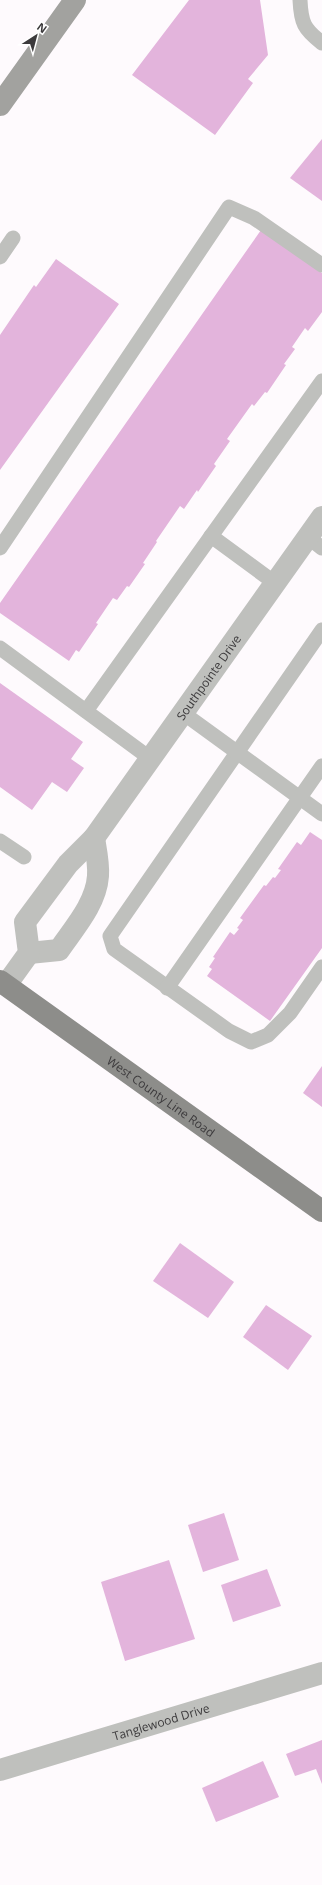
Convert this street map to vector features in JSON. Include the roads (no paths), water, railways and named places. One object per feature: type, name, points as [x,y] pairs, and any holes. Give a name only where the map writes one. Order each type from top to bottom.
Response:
[{"type":"main road","name":"West County Line Road","points":[[3,983],[322,1212]]},
{"type":"street","points":[[0,105],[75,0]]},
{"type":"street","name":"Southpointe Drive","points":[[29,953],[25,922],[68,864],[94,838],[275,583],[315,542],[322,517]]},
{"type":"street","points":[[3,983],[29,953],[59,950],[88,907],[95,892],[98,875],[94,838]]},
{"type":"street","name":"Tanglewood Drive","points":[[0,1770],[322,1673]]},
{"type":"lane","points":[[300,0],[301,18],[309,33],[322,43]]},
{"type":"lane","points":[[0,548],[229,207],[254,218],[322,265]]},
{"type":"lane","points":[[0,257],[13,238]]},
{"type":"lane","points":[[86,711],[322,381]]},
{"type":"lane","points":[[211,536],[275,583]]},
{"type":"lane","points":[[322,630],[236,751],[110,936],[114,949],[229,1031],[252,1042],[268,1034],[290,1013],[322,967]]},
{"type":"lane","points":[[0,648],[151,759]]},
{"type":"lane","points":[[183,713],[322,814]]},
{"type":"lane","points":[[167,988],[322,766]]},
{"type":"lane","points":[[0,841],[24,857]]}]
